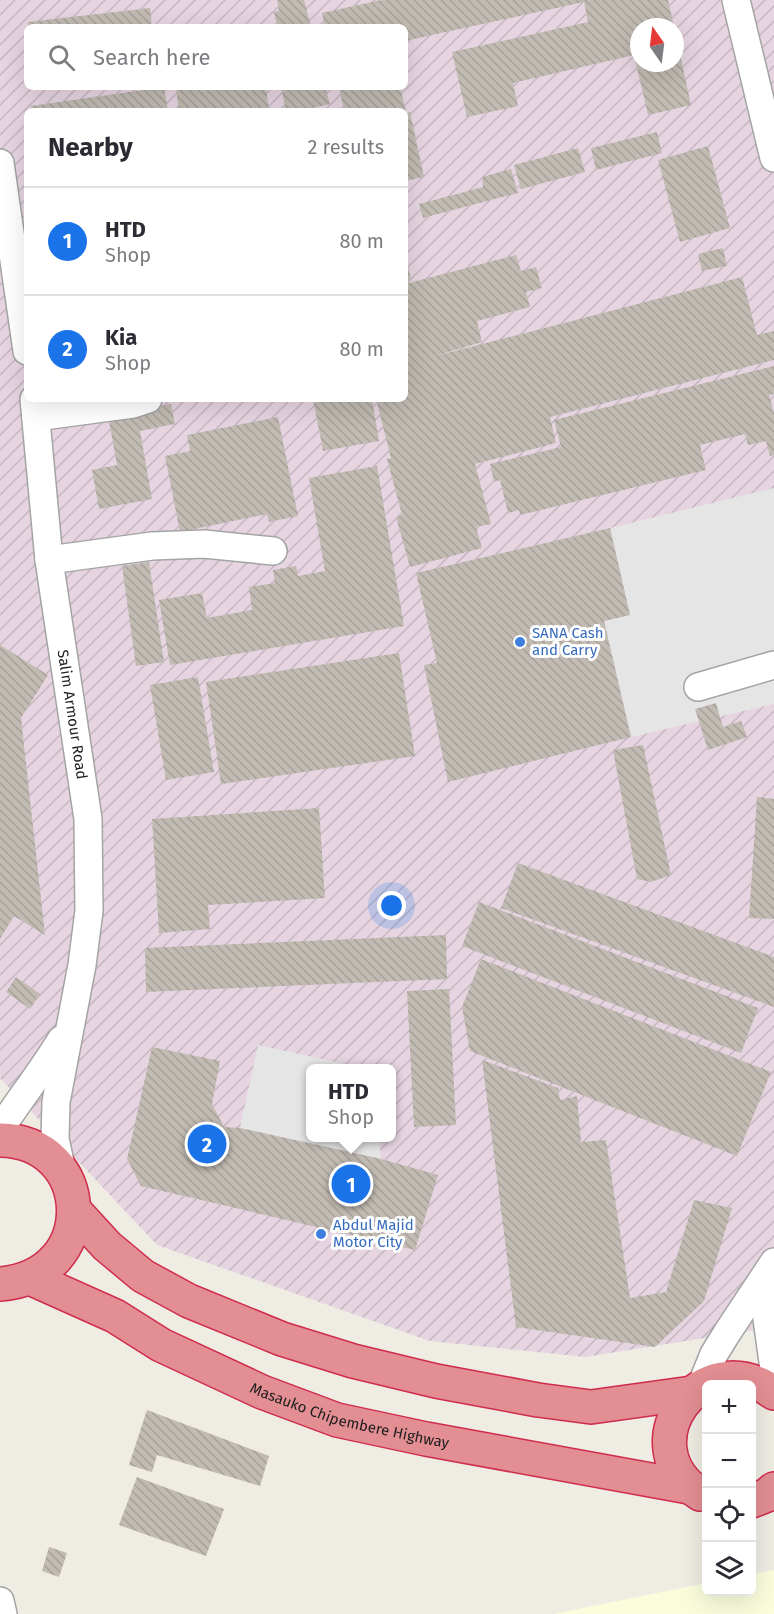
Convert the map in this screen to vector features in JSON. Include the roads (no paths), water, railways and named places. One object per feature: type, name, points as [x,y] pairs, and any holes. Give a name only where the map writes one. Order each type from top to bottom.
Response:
[{"type":"highway","points":[[0,1140],[12,1140],[32,1146],[49,1156],[62,1171],[71,1190],[74,1210],[69,1238],[54,1262],[15,1281]]},
{"type":"highway","points":[[74,1210],[107,1246],[143,1276],[170,1291],[282,1339],[353,1360],[436,1381],[538,1400],[591,1407],[696,1389],[721,1379],[742,1378],[763,1385],[774,1393]]},
{"type":"highway","name":"Masauko Chipembere Highway","points":[[15,1281],[115,1316],[161,1345],[262,1392],[337,1420],[698,1493]]},
{"type":"highway","points":[[696,1389],[678,1409],[670,1429],[670,1450],[676,1471],[698,1493]]},
{"type":"street","points":[[736,0],[774,158]]},
{"type":"street","points":[[0,163],[24,330]]},
{"type":"street","points":[[35,408],[139,402]]},
{"type":"street","name":"Salim Armour Road","points":[[35,408],[50,560],[88,819],[89,910],[82,965],[68,1029],[56,1102],[55,1139],[62,1171]]},
{"type":"street","points":[[50,560],[152,546],[204,544],[273,551]]},
{"type":"street","points":[[698,687],[774,665]]},
{"type":"street","name":"Salim Armour Road","points":[[0,1129],[9,1098],[38,1078],[68,1029]]},
{"type":"street","points":[[696,1389],[727,1333],[771,1268]]},
{"type":"street","points":[[771,1268],[767,1319],[774,1369]]},
{"type":"street","points":[[0,1601],[3,1614]]},
{"type":"place","name":"SANA Cash and Carry","points":[[520,642]]},
{"type":"place","name":"Kia","points":[[207,1144]]},
{"type":"place","name":"HTD","points":[[351,1184]]},
{"type":"place","name":"Abdul Majid Motor City","points":[[321,1234]]}]
